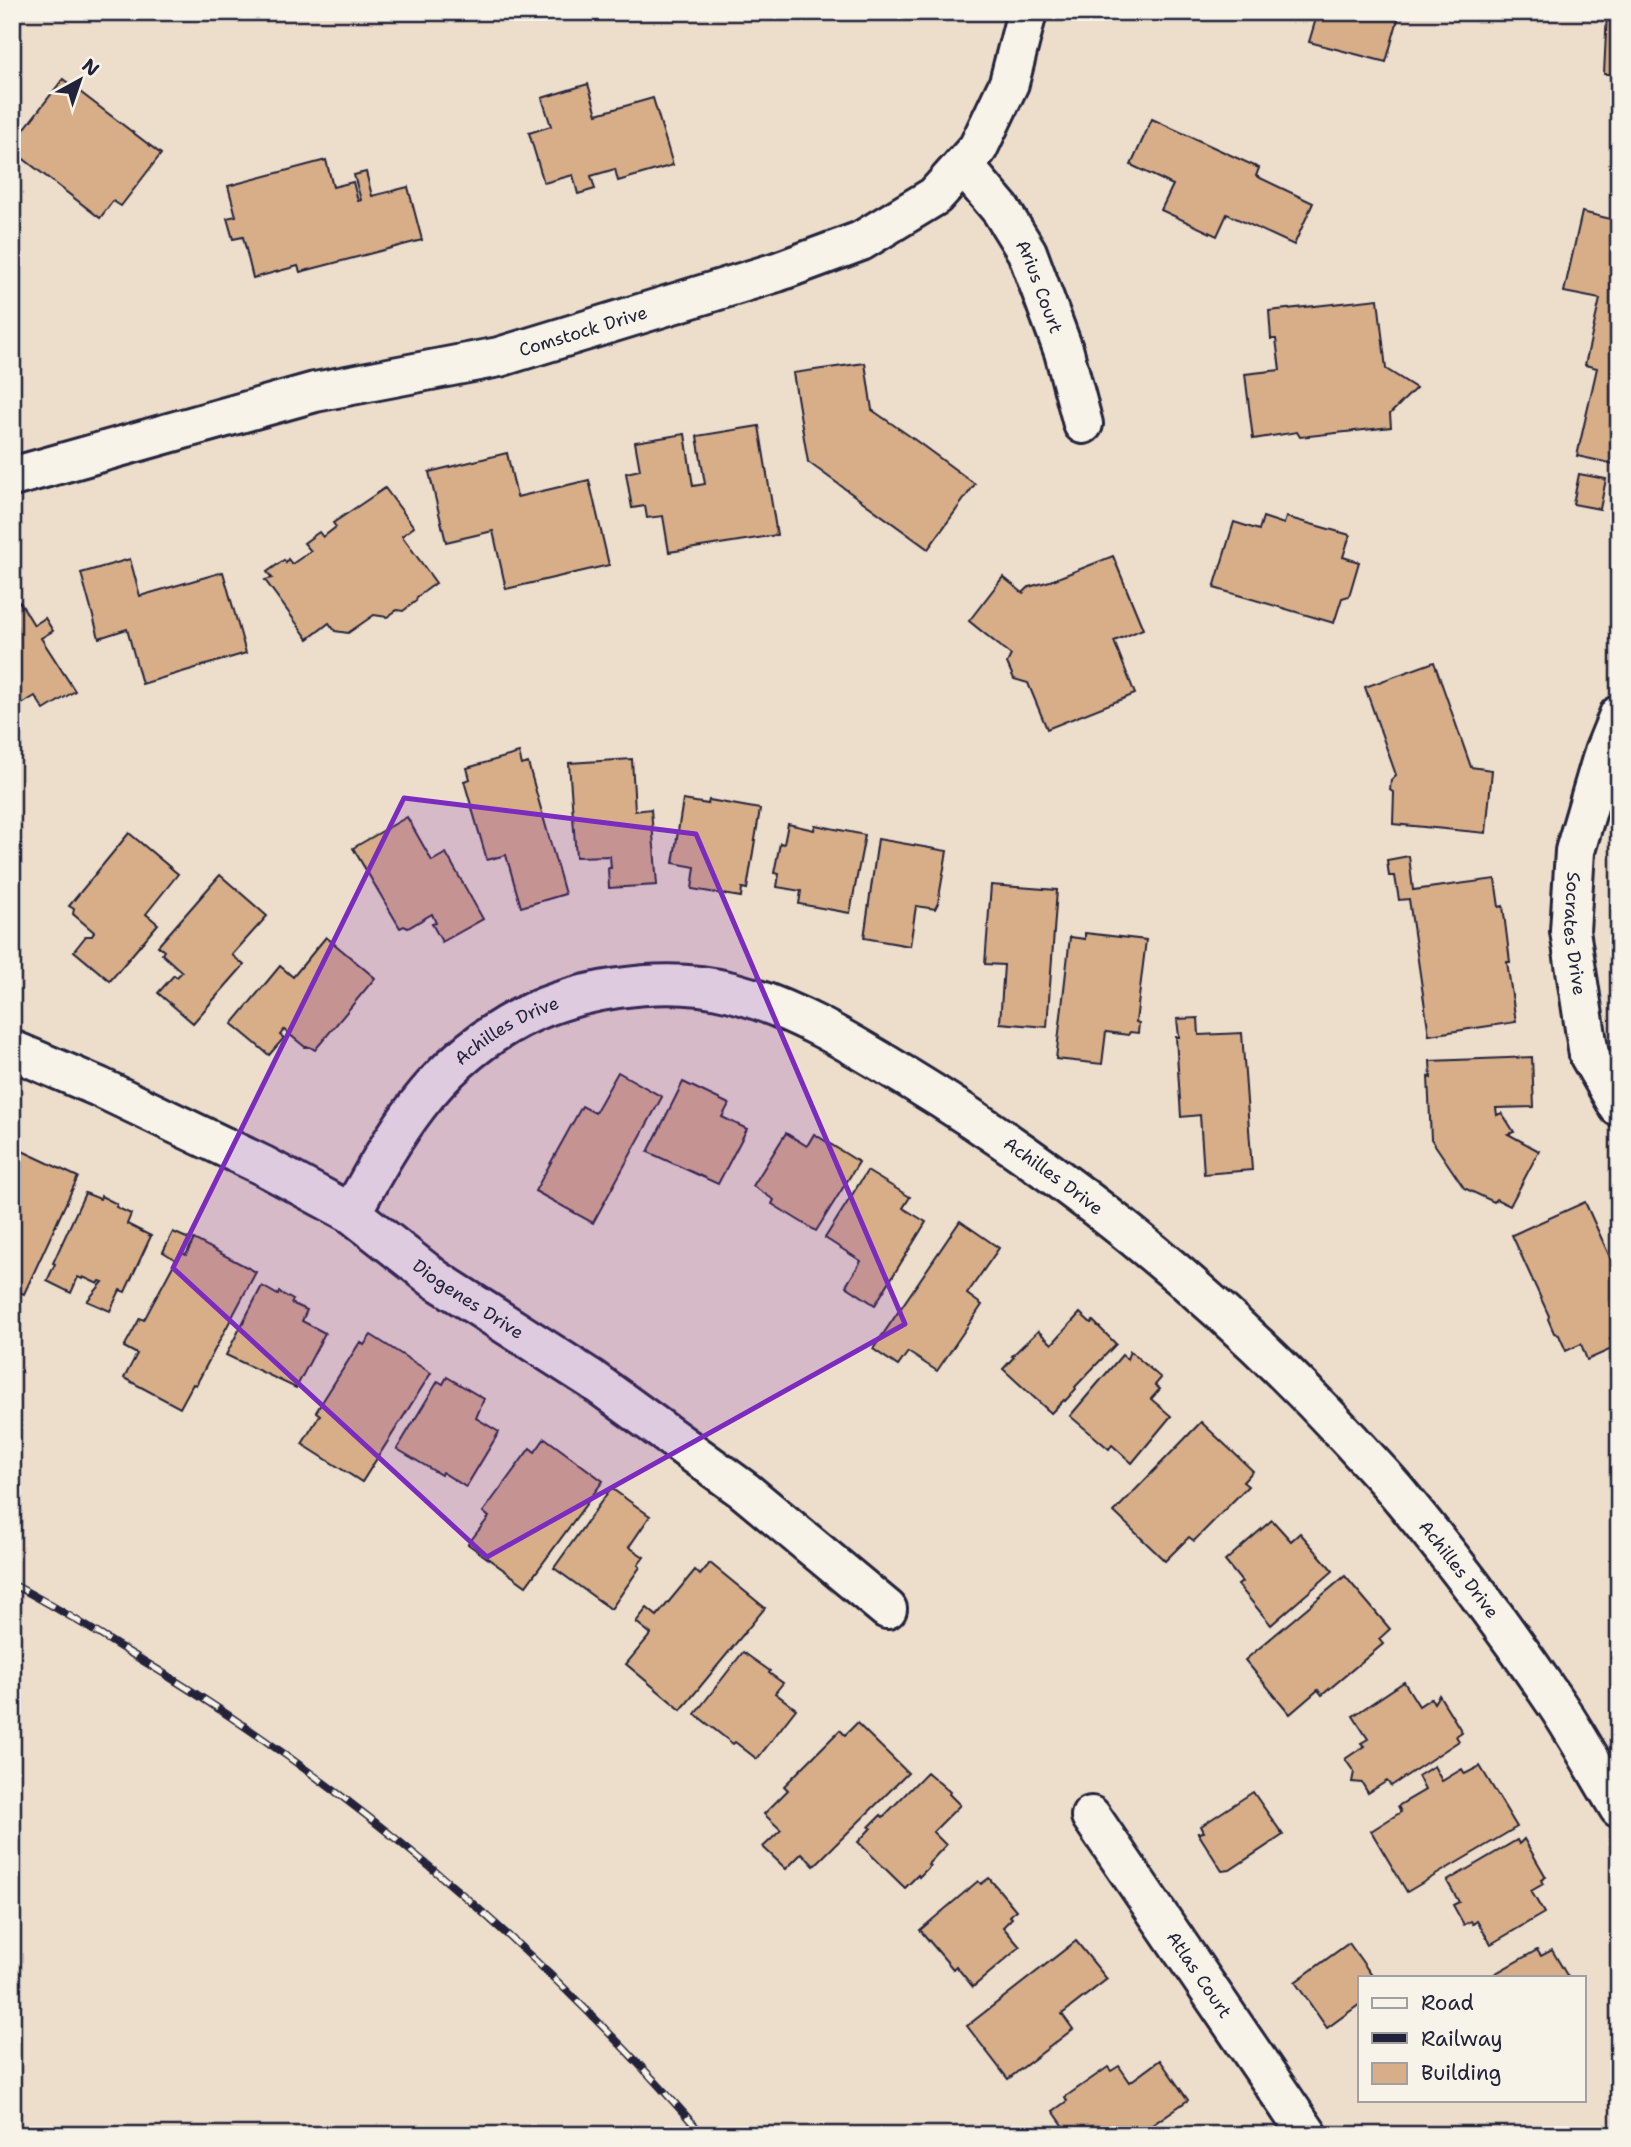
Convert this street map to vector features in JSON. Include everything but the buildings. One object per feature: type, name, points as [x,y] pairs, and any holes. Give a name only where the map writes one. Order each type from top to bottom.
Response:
[{"type":"street","name":"Comstock Drive","points":[[12,477],[315,392],[499,357],[777,272],[861,241],[935,196],[978,148],[1009,83],[1027,12]]},
{"type":"street","name":"Arius Court","points":[[963,165],[1002,210],[1027,253],[1065,352],[1083,424]]},
{"type":"street","name":"Socrates Drive","points":[[1619,715],[1604,752],[1575,851],[1570,931],[1589,1055],[1619,1107]]},
{"type":"street","name":"Achilles Drive","points":[[351,1213],[394,1136],[425,1094],[464,1055],[509,1023],[565,999],[621,987],[672,984],[727,990],[780,1006],[839,1037],[974,1119],[1093,1203],[1196,1288],[1284,1370],[1401,1496],[1483,1600],[1559,1709],[1619,1808]]},
{"type":"street","name":"Diogenes Drive","points":[[12,1050],[111,1092],[264,1166],[351,1213],[435,1279],[591,1379],[745,1491],[887,1609]]},
{"type":"street","name":"Atlas Court","points":[[1091,1816],[1308,2135]]},
{"type":"highlighted area","points":[[404,798],[696,834],[905,1324],[487,1557],[173,1268]]},
{"type":"railway","points":[[12,1584],[68,1615],[202,1698],[357,1808],[432,1868],[573,1996],[703,2135]]}]
